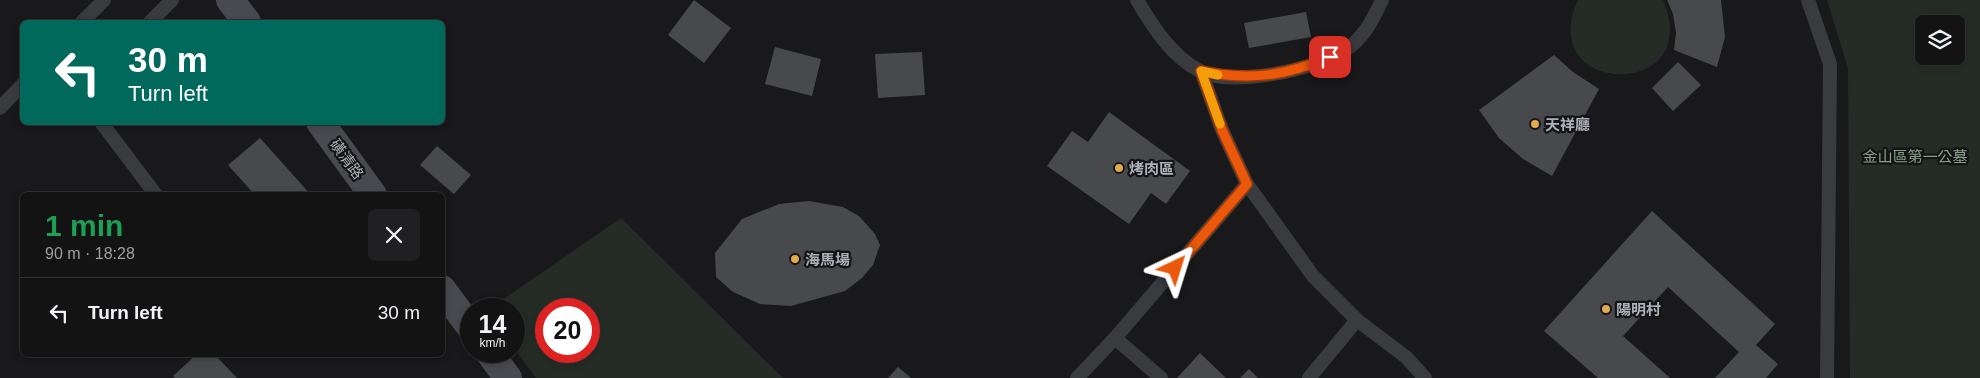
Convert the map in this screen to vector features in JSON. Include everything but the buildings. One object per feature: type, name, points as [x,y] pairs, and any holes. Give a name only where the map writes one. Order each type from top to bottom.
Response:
[{"type":"street","points":[[230,0],[245,20]]},
{"type":"street","name":"磺清路","points":[[322,125],[371,192]]},
{"type":"street","points":[[445,293],[460,313]]},
{"type":"street","points":[[497,363],[508,378]]},
{"type":"lane","points":[[84,20],[104,0]]},
{"type":"lane","points":[[152,20],[172,0]]},
{"type":"lane","points":[[1137,0],[1151,24],[1175,53],[1201,71],[1230,77],[1261,76],[1302,69],[1344,51],[1371,25],[1382,0]]},
{"type":"lane","points":[[1808,0],[1830,64],[1827,378]]},
{"type":"lane","points":[[1201,71],[1222,130],[1247,184],[1313,276],[1358,320],[1406,358],[1425,378]]},
{"type":"lane","points":[[0,108],[20,87]]},
{"type":"lane","points":[[102,125],[154,192]]},
{"type":"lane","points":[[1077,378],[1115,338],[1247,184]]},
{"type":"lane","points":[[1309,378],[1358,320]]},
{"type":"lane","points":[[1115,338],[1161,378]]},
{"type":"green space","points":[[1578,0],[1663,0],[1670,33],[1662,56],[1643,70],[1620,74],[1596,69],[1578,55],[1570,32]]},
{"type":"green space","name":"金山區第一公墓","points":[[1827,0],[1980,0],[1980,378],[1850,378],[1848,68]]},
{"type":"green space","points":[[621,218],[783,378],[536,378],[525,363],[525,298],[505,298]]},
{"type":"slow traffic","points":[[1218,75],[1201,71],[1220,124]]},
{"type":"place","name":"天祥廳","points":[[1535,124]]},
{"type":"place","name":"烤肉區","points":[[1119,168]]},
{"type":"place","name":"海馬場","points":[[795,259]]},
{"type":"place","name":"陽明村","points":[[1606,309]]},
{"type":"route","points":[[1175,268],[1247,184],[1222,130],[1201,71],[1230,77],[1261,76],[1302,69],[1330,57]]}]
